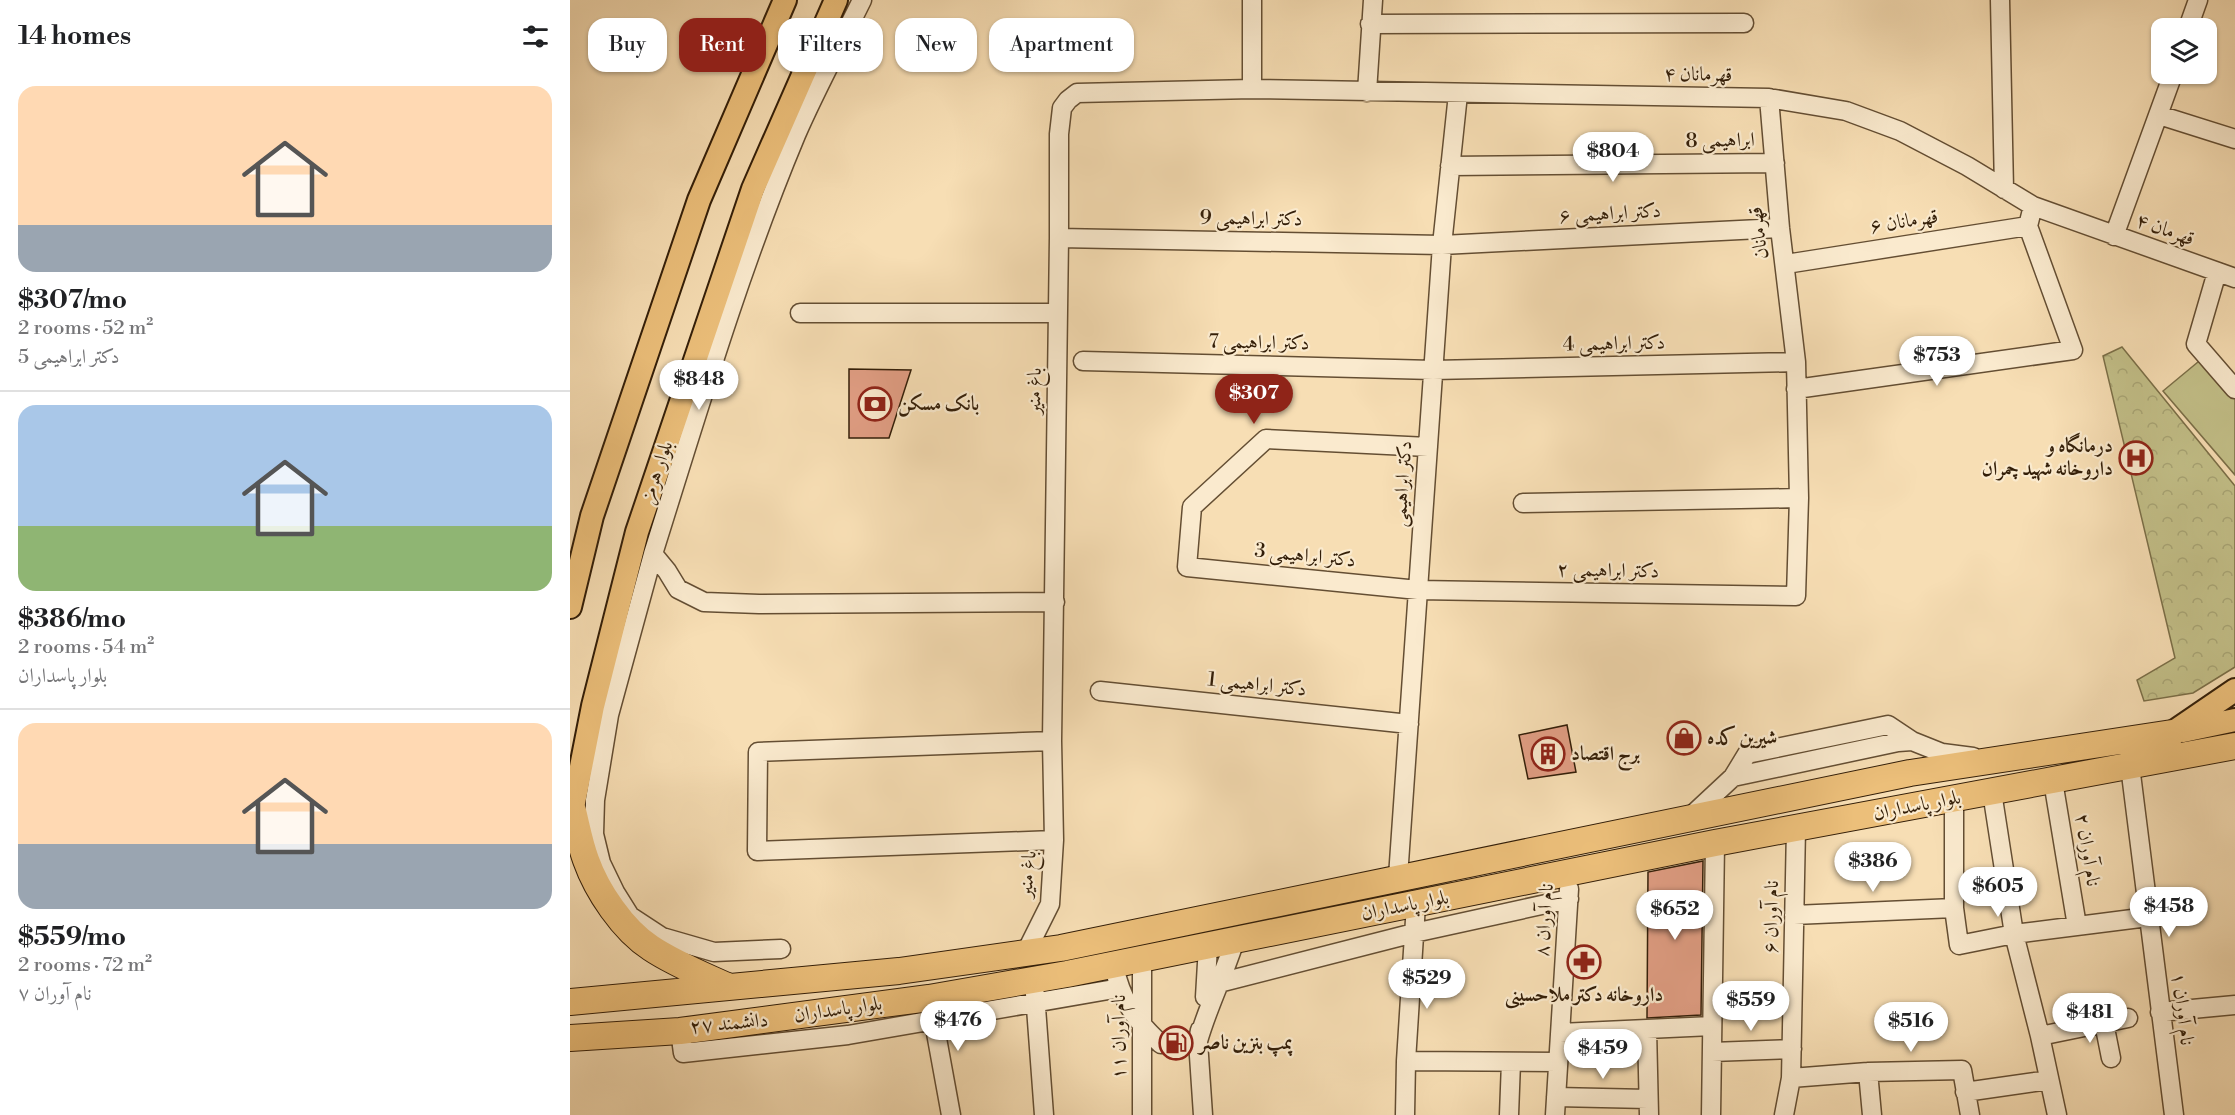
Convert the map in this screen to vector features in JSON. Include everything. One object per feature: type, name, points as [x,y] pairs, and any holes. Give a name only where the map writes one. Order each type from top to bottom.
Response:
[{"type":"highway","name":"بلوار پاسداران","points":[[570,1002],[899,971],[1025,954],[1176,926],[1398,877],[1910,773],[2172,733]]},
{"type":"highway","name":"بلوار پاسداران","points":[[570,1038],[680,1031],[931,1009],[1035,992],[1117,977],[1142,959],[1715,843],[2235,746]]},
{"type":"highway","points":[[571,817],[586,861],[601,890],[624,925],[650,947],[729,988]]},
{"type":"highway","points":[[570,1055],[611,1036]]},
{"type":"main road","points":[[570,607],[592,516],[699,200],[785,0]]},
{"type":"main road","name":"بلوار هرمز","points":[[571,817],[593,706],[636,532],[753,189],[836,0]]},
{"type":"main road","points":[[2172,733],[2235,690]]},
{"type":"main road","name":"بلوار پاسداران","points":[[2172,733],[2235,720]]},
{"type":"street","points":[[782,949],[714,952],[662,937],[630,916],[615,892],[602,863],[594,834],[595,800],[609,715],[653,554],[714,362],[761,226],[797,134],[862,0]]},
{"type":"street","points":[[1252,0],[1252,89]]},
{"type":"street","points":[[1367,92],[1373,0]]},
{"type":"street","points":[[2000,0],[2004,189]]},
{"type":"street","points":[[2192,18],[2198,0]]},
{"type":"street","points":[[1370,24],[1744,23]]},
{"type":"street","points":[[2114,236],[2170,84]]},
{"type":"street","name":"قهرمانان ۴","points":[[1252,89],[1769,98],[1846,111],[1900,131],[1967,166],[2033,206],[2114,236]]},
{"type":"street","name":"باغ منیر","points":[[1025,954],[1050,904],[1054,840],[1052,741],[1059,313],[1059,134],[1062,108],[1077,93],[1252,89]]},
{"type":"street","name":"دکتر ابراهیمی","points":[[1398,877],[1442,245],[1458,94]]},
{"type":"street","name":"قهرمانان","points":[[1769,98],[1780,228],[1796,362],[1799,498],[1796,596]]},
{"type":"street","points":[[2159,115],[2235,139]]},
{"type":"street","name":"ابراهیمی 8","points":[[1450,166],[1775,163]]},
{"type":"street","points":[[1797,389],[2073,350],[2028,225],[2033,206]]},
{"type":"street","name":"قهرمانان ۶","points":[[1786,264],[2028,225]]},
{"type":"street","name":"دکتر ابراهیمی ۶","points":[[1442,245],[1780,228]]},
{"type":"street","name":"قهرمان ۴","points":[[2114,236],[2235,278]]},
{"type":"street","name":"دکتر ابراهیمی 9","points":[[1059,238],[1442,245]]},
{"type":"street","points":[[2217,272],[2196,344],[2235,388]]},
{"type":"street","points":[[800,313],[1059,313]]},
{"type":"street","name":"دکتر ابراهیمی 7","points":[[1083,361],[1433,370]]},
{"type":"street","name":"دکتر ابراهیمی 4","points":[[1433,370],[1796,362]]},
{"type":"street","name":"دکتر ابراهیمی 3","points":[[1418,590],[1187,567],[1192,507],[1266,439],[1428,447]]},
{"type":"street","points":[[1523,503],[1799,498]]},
{"type":"street","points":[[653,554],[667,571],[678,590],[704,602],[759,604],[1055,602]]},
{"type":"street","name":"دکتر ابراهیمی ۲","points":[[1418,590],[1796,596]]},
{"type":"street","name":"دکتر ابراهیمی 1","points":[[1100,691],[1409,724]]},
{"type":"street","points":[[1052,741],[758,752],[757,851],[1054,840]]},
{"type":"street","points":[[1689,818],[1734,777],[1912,741],[1942,753],[2001,759]]},
{"type":"street","name":"نام آوران ۱","points":[[2130,766],[2174,1115]]},
{"type":"street","name":"نام آوران ۲","points":[[2053,781],[2077,926]]},
{"type":"street","points":[[1992,792],[2013,934],[2040,1036],[2057,1115]]},
{"type":"street","points":[[1954,799],[1954,908],[1959,945],[2013,934],[2148,917]]},
{"type":"street","name":"نام آوران ۶","points":[[1784,1115],[1791,1077],[1796,828]]},
{"type":"street","points":[[1711,1115],[1715,843]]},
{"type":"street","name":"نام آوران ۸","points":[[1556,1106],[1570,872]]},
{"type":"street","points":[[1213,984],[1414,933],[1569,900]]},
{"type":"street","points":[[1405,1115],[1406,1061],[1416,904]]},
{"type":"street","points":[[1794,915],[1954,908]]},
{"type":"street","points":[[1203,1115],[1198,1041],[1213,984],[1235,940]]},
{"type":"street","points":[[1208,946],[1213,984]]},
{"type":"street","name":"نام آوران ۱۱","points":[[1142,959],[1142,1115]]},
{"type":"street","points":[[1117,977],[1128,1007],[1142,1028],[1161,1044],[1198,1041]]},
{"type":"street","points":[[1035,992],[1044,1115]]},
{"type":"street","points":[[2160,1012],[2235,1005]]},
{"type":"street","points":[[931,1009],[951,1115]]},
{"type":"street","points":[[2040,1036],[2128,1018]]},
{"type":"street","points":[[2104,1023],[2111,1058]]},
{"type":"street","points":[[1560,1034],[1712,1026]]},
{"type":"street","points":[[1556,1106],[1648,1107],[1647,1029]]},
{"type":"street","points":[[1712,1052],[1792,1049]]},
{"type":"street","points":[[1406,1061],[1558,1062]]},
{"type":"street","points":[[1509,1115],[1511,1062]]},
{"type":"street","points":[[1791,1077],[1868,1072],[1962,1070],[1970,1115]]},
{"type":"street","points":[[1868,1072],[1872,1115]]},
{"type":"street","points":[[1965,1092],[2049,1080]]},
{"type":"green space","points":[[2122,347],[2235,486],[2235,667],[2193,693],[2144,701],[2137,680],[2175,658],[2103,356]]},
{"type":"green space","points":[[2204,357],[2235,394],[2235,475],[2163,391]]},
{"type":"building","name":"بانک مسکن","points":[[849,369],[911,370],[889,438],[849,438]]},
{"type":"building","name":"برج اقتصاد","points":[[1567,725],[1576,772],[1528,779],[1519,735]]},
{"type":"building","points":[[1703,861],[1701,1015],[1647,1018],[1648,872]]},
{"type":"place","name":"بانک مسکن","points":[[875,404]]},
{"type":"place","name":"درمانگاه و داروخانه شهید چمران","points":[[2136,458]]},
{"type":"place","name":"شیرین کده","points":[[1684,738]]},
{"type":"place","name":"برج اقتصاد","points":[[1548,754]]},
{"type":"place","name":"داروخانه دکتر ملاحسینی","points":[[1584,962]]},
{"type":"place","name":"پمپ بنزین ناصر","points":[[1176,1043]]}]
